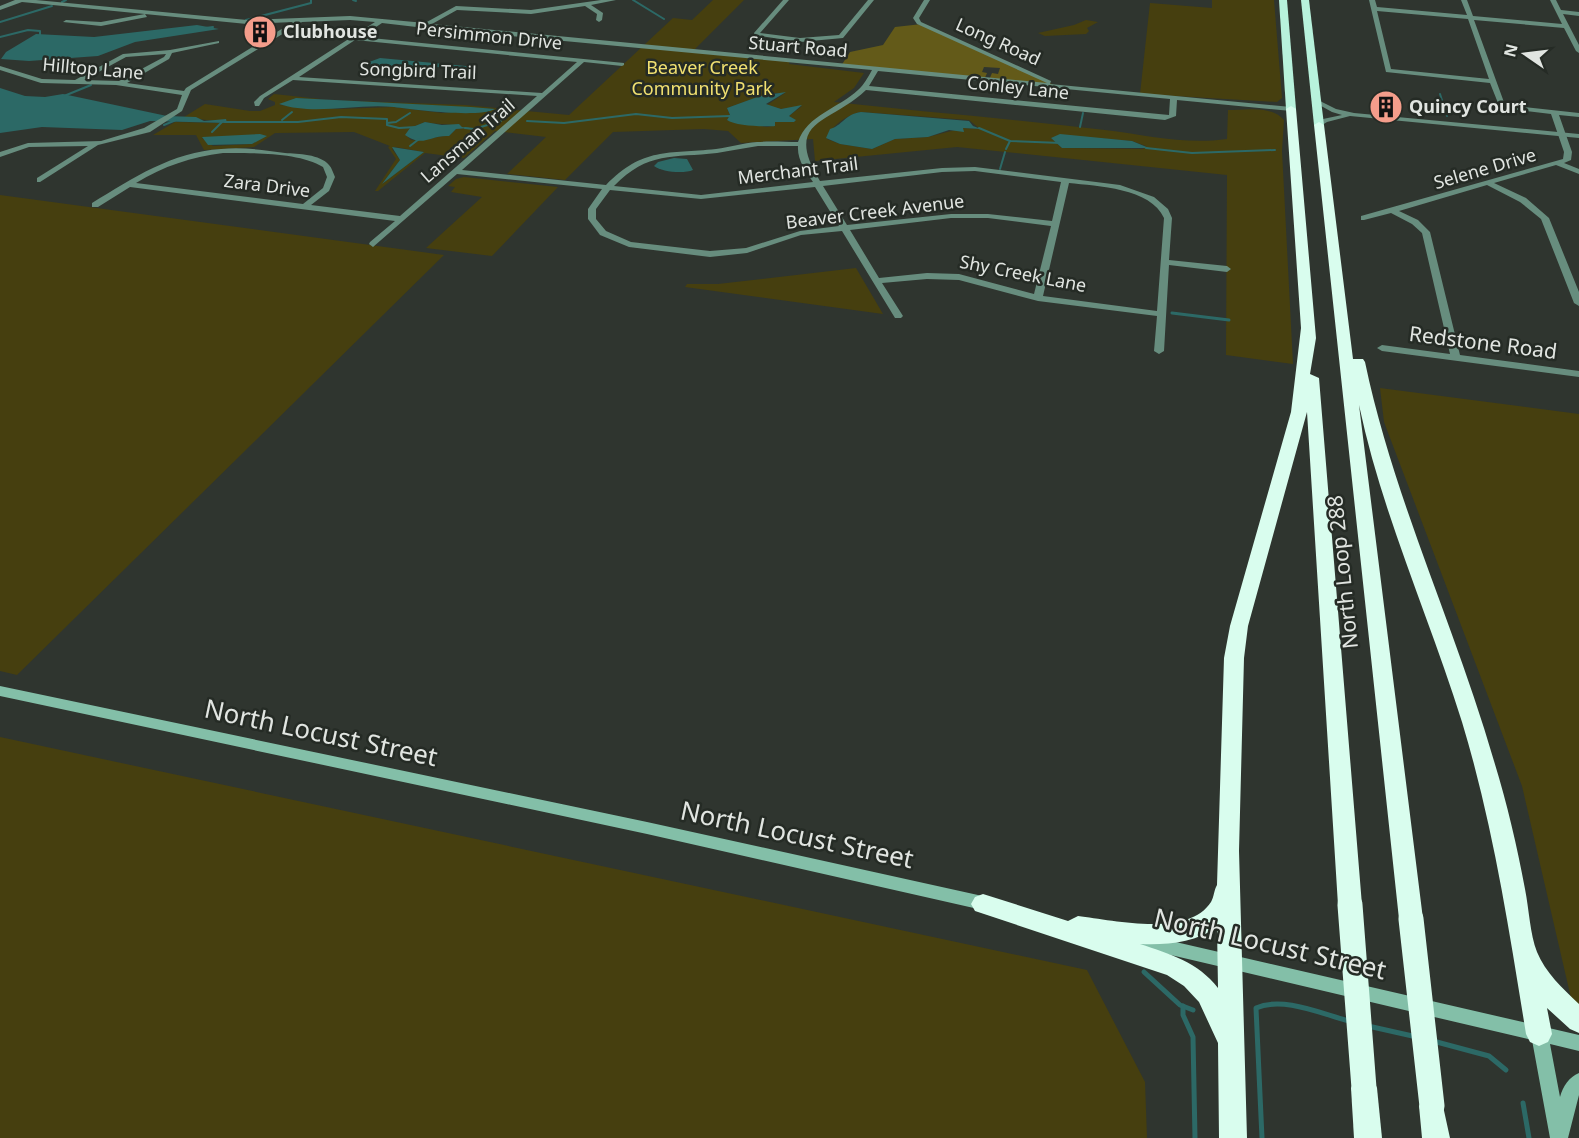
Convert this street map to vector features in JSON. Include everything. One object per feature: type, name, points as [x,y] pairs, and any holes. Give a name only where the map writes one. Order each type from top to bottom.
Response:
[{"type":"highway","name":"North Loop 288","points":[[1283,0],[1368,1138]]},
{"type":"highway","name":"North Loop 288","points":[[1305,0],[1436,1138]]},
{"type":"highway","points":[[1337,277],[1349,313],[1368,416],[1380,460],[1450,654],[1489,775],[1504,834],[1539,1034]]},
{"type":"highway","points":[[1233,1138],[1228,886],[1229,746],[1233,657],[1239,627],[1299,412],[1308,328]]},
{"type":"highway","points":[[1078,926],[1164,935],[1182,931],[1208,919],[1220,908],[1228,886]]},
{"type":"highway","points":[[983,904],[1154,959],[1184,972],[1200,983],[1221,1016],[1229,1046],[1232,1084]]},
{"type":"highway","points":[[1524,950],[1547,991],[1579,1021]]},
{"type":"main road","name":"North Locust Street","points":[[0,691],[705,841],[1579,1043]]},
{"type":"main road","points":[[1539,1034],[1559,1138]]},
{"type":"main road","points":[[1559,1138],[1565,1105],[1570,1092],[1579,1081]]},
{"type":"street","points":[[0,8],[20,0]]},
{"type":"street","name":"Stuart Road","points":[[20,0],[248,22],[342,17],[1291,109]]},
{"type":"street","points":[[580,0],[600,13],[599,20]]},
{"type":"street","points":[[425,26],[456,8],[525,12],[613,0]]},
{"type":"street","points":[[786,0],[757,35],[795,39],[841,37],[871,0]]},
{"type":"street","name":"Long Road","points":[[927,0],[916,18],[920,24],[1056,86]]},
{"type":"street","points":[[1372,0],[1388,71],[1492,81]]},
{"type":"street","points":[[1464,0],[1502,107],[1579,115]]},
{"type":"street","points":[[1553,0],[1579,51]]},
{"type":"street","points":[[1374,9],[1566,26]]},
{"type":"street","points":[[1559,12],[1579,14]]},
{"type":"street","points":[[66,21],[101,24],[153,13]]},
{"type":"street","points":[[0,155],[28,145],[95,144],[142,132],[160,124],[182,107],[185,93],[302,19]]},
{"type":"street","points":[[257,105],[260,99],[381,21]]},
{"type":"street","name":"Persimmon Drive","points":[[354,38],[622,64]]},
{"type":"street","points":[[779,60],[795,39]]},
{"type":"street","points":[[75,82],[125,55],[170,52],[217,42]]},
{"type":"street","points":[[119,84],[167,58],[170,52]]},
{"type":"street","name":"Lansman Trail","points":[[373,244],[583,60]]},
{"type":"street","name":"Hilltop Lane","points":[[0,68],[38,81],[119,84],[185,93]]},
{"type":"street","points":[[876,69],[864,88],[814,122],[801,144],[804,161],[816,183],[898,316]]},
{"type":"street","name":"Songbird Trail","points":[[292,78],[364,84],[458,86],[543,95]]},
{"type":"street","name":"Conley Lane","points":[[864,88],[1169,117],[1173,114],[1174,98]]},
{"type":"street","points":[[1316,101],[1334,111],[1354,115],[1579,136]]},
{"type":"street","name":"Selene Drive","points":[[1364,218],[1557,164],[1567,159],[1568,152],[1554,112]]},
{"type":"street","points":[[1319,125],[1333,118],[1354,115]]},
{"type":"street","points":[[40,180],[95,144]]},
{"type":"street","name":"Beaver Creek Avenue","points":[[801,144],[758,144],[716,151],[656,156],[629,167],[608,188],[592,209],[591,216],[596,226],[612,238],[648,248],[723,253],[747,250],[794,234],[963,216],[1055,224]]},
{"type":"street","points":[[94,205],[154,168],[195,154],[239,150],[316,161],[330,171],[328,185],[304,206]]},
{"type":"street","points":[[1557,164],[1579,172]]},
{"type":"street","name":"Merchant Trail","points":[[455,172],[701,197],[961,169],[1066,179],[1110,185],[1143,195],[1158,204],[1168,218],[1166,261]]},
{"type":"street","points":[[1038,298],[1066,179]]},
{"type":"street","points":[[1488,183],[1523,200],[1537,209],[1545,218],[1579,303]]},
{"type":"street","name":"Zara Drive","points":[[128,184],[401,219]]},
{"type":"street","points":[[1393,211],[1415,222],[1426,232],[1455,358]]},
{"type":"street","points":[[1159,351],[1166,261],[1227,269]]},
{"type":"street","name":"Shy Creek Lane","points":[[876,281],[927,276],[959,277],[1038,298],[1162,314]]},
{"type":"street","name":"Redstone Road","points":[[1382,348],[1579,374]]},
{"type":"green space","name":"Beaver Creek Community Park","points":[[713,0],[744,0],[693,51],[790,61],[789,64],[864,73],[854,88],[834,102],[1037,122],[1196,141],[1227,139],[1228,110],[1258,109],[1279,115],[1284,120],[1282,151],[1293,364],[1226,355],[1227,175],[957,147],[815,161],[813,139],[741,143],[728,131],[704,129],[613,132],[565,180],[507,174],[546,137],[495,131],[464,158],[425,153],[378,191],[375,191],[396,159],[388,147],[390,146],[354,132],[275,133],[254,147],[204,150],[196,135],[153,135],[175,122],[224,123],[226,119],[184,117],[205,104],[260,111],[275,105],[275,102],[268,99],[274,94],[328,100],[296,98],[279,105],[338,109],[393,107],[442,113],[495,109],[337,100],[465,105],[569,115],[673,18],[692,20]],"holes":[[[770,93],[785,93],[767,105],[781,109],[802,106],[789,116],[795,120],[794,122],[774,122],[773,126],[767,127],[727,120],[730,115],[727,108]],[[861,112],[969,120],[980,129],[963,128],[928,137],[895,139],[872,149],[840,144],[827,139],[835,127],[850,116]],[[425,122],[465,128],[456,129],[449,136],[422,140],[411,140],[406,135],[410,128]],[[266,135],[252,144],[213,146],[202,138]],[[1069,136],[1132,141],[1146,146],[1143,149],[1062,148],[1051,138]],[[395,147],[424,152],[382,184],[400,160],[392,149]]]},
{"type":"green space","points":[[1212,0],[1274,0],[1282,98],[1277,102],[1140,94],[1150,3],[1212,8]]},
{"type":"green space","points":[[1086,20],[1098,22],[1087,28],[1089,31],[1086,34],[1045,36],[1038,33],[1074,25]]},
{"type":"green space","points":[[464,177],[558,187],[492,256],[426,248],[482,197],[451,192],[455,187],[448,186],[456,179]]},
{"type":"green space","points":[[0,195],[444,255],[17,675],[0,671]]},
{"type":"green space","points":[[856,268],[883,314],[685,287],[687,284],[718,284]]},
{"type":"green space","points":[[1380,388],[1579,414],[1579,1012],[1574,1011],[1522,786],[1384,422]]},
{"type":"green space","points":[[0,737],[1087,970],[1145,1082],[1147,1138],[0,1138]]},
{"type":"shaded area","points":[[922,24],[1056,86],[989,80],[992,73],[998,74],[1000,68],[984,67],[982,72],[987,73],[984,80],[841,66],[850,52],[883,45],[895,27]]},
{"type":"water","points":[[197,25],[219,29],[135,42],[98,56],[29,61],[1,59],[6,52],[36,34],[94,37]]},
{"type":"water","points":[[380,58],[466,66],[470,68],[361,65]]},
{"type":"water","points":[[0,88],[25,96],[45,97],[63,94],[167,116],[196,117],[204,121],[226,119],[227,123],[150,121],[122,130],[42,127],[0,133]]},
{"type":"water","points":[[786,92],[766,104],[781,109],[802,105],[789,116],[796,120],[794,122],[775,122],[775,126],[765,126],[743,125],[727,120],[730,115],[727,108],[760,96]]},
{"type":"water","points":[[296,98],[495,109],[487,112],[462,113],[380,106],[307,109],[279,104]]},
{"type":"water","points":[[861,112],[969,121],[973,126],[981,129],[963,128],[964,132],[949,130],[928,137],[895,139],[872,149],[840,144],[826,138],[830,129],[851,115]]},
{"type":"water","points":[[425,122],[442,125],[459,124],[470,128],[456,129],[449,136],[422,141],[405,135],[410,128]]},
{"type":"water","points":[[260,134],[267,136],[252,144],[208,145],[202,137]]},
{"type":"water","points":[[1060,134],[1132,141],[1149,148],[1062,148],[1051,138]]},
{"type":"water","points":[[392,147],[424,152],[382,184],[400,160]]},
{"type":"water","points":[[674,158],[687,159],[693,170],[673,172],[654,166],[658,162]]},
{"type":"waterway","points":[[62,2],[66,0]]},
{"type":"waterway","points":[[246,20],[311,3],[311,0]]},
{"type":"waterway","points":[[633,0],[664,19]]},
{"type":"waterway","points":[[0,22],[52,6]]},
{"type":"waterway","points":[[205,28],[213,27]]},
{"type":"waterway","points":[[0,37],[28,30],[40,31],[40,36]]},
{"type":"waterway","points":[[64,96],[91,85]]},
{"type":"waterway","points":[[1440,94],[1447,116]]},
{"type":"waterway","points":[[282,120],[292,112]]},
{"type":"waterway","points":[[387,123],[396,122],[410,113]]},
{"type":"waterway","points":[[1080,127],[1083,113]]},
{"type":"waterway","points":[[527,121],[564,123],[636,114],[672,118],[730,116]]},
{"type":"waterway","points":[[225,122],[298,122],[341,117],[387,119],[387,123]]},
{"type":"waterway","points":[[164,125],[176,120]]},
{"type":"waterway","points":[[465,128],[474,129],[501,121]]},
{"type":"waterway","points":[[212,132],[222,122]]},
{"type":"waterway","points":[[387,123],[387,125],[399,128],[416,127]]},
{"type":"waterway","points":[[979,128],[1010,141]]},
{"type":"waterway","points":[[410,146],[419,139]]},
{"type":"waterway","points":[[1006,149],[1010,141]]},
{"type":"waterway","points":[[1010,141],[1061,143]]},
{"type":"waterway","points":[[1146,148],[1192,153],[1275,150]]},
{"type":"waterway","points":[[1000,169],[1005,152]]},
{"type":"waterway","points":[[1172,313],[1229,320]]},
{"type":"waterway","points":[[1144,972],[1183,1006]]},
{"type":"waterway","points":[[1262,1138],[1256,1008],[1278,1004],[1290,1005],[1349,1021]]},
{"type":"waterway","points":[[1183,1006],[1193,1010]]},
{"type":"waterway","points":[[1183,1006],[1183,1015],[1193,1037],[1195,1138]]},
{"type":"waterway","points":[[1368,1026],[1417,1037]]},
{"type":"waterway","points":[[1433,1041],[1489,1056],[1506,1070]]},
{"type":"waterway","points":[[1523,1103],[1529,1138]]},
{"type":"place","name":"Clubhouse","points":[[260,32]]},
{"type":"place","name":"Quincy Court","points":[[1386,107]]}]
